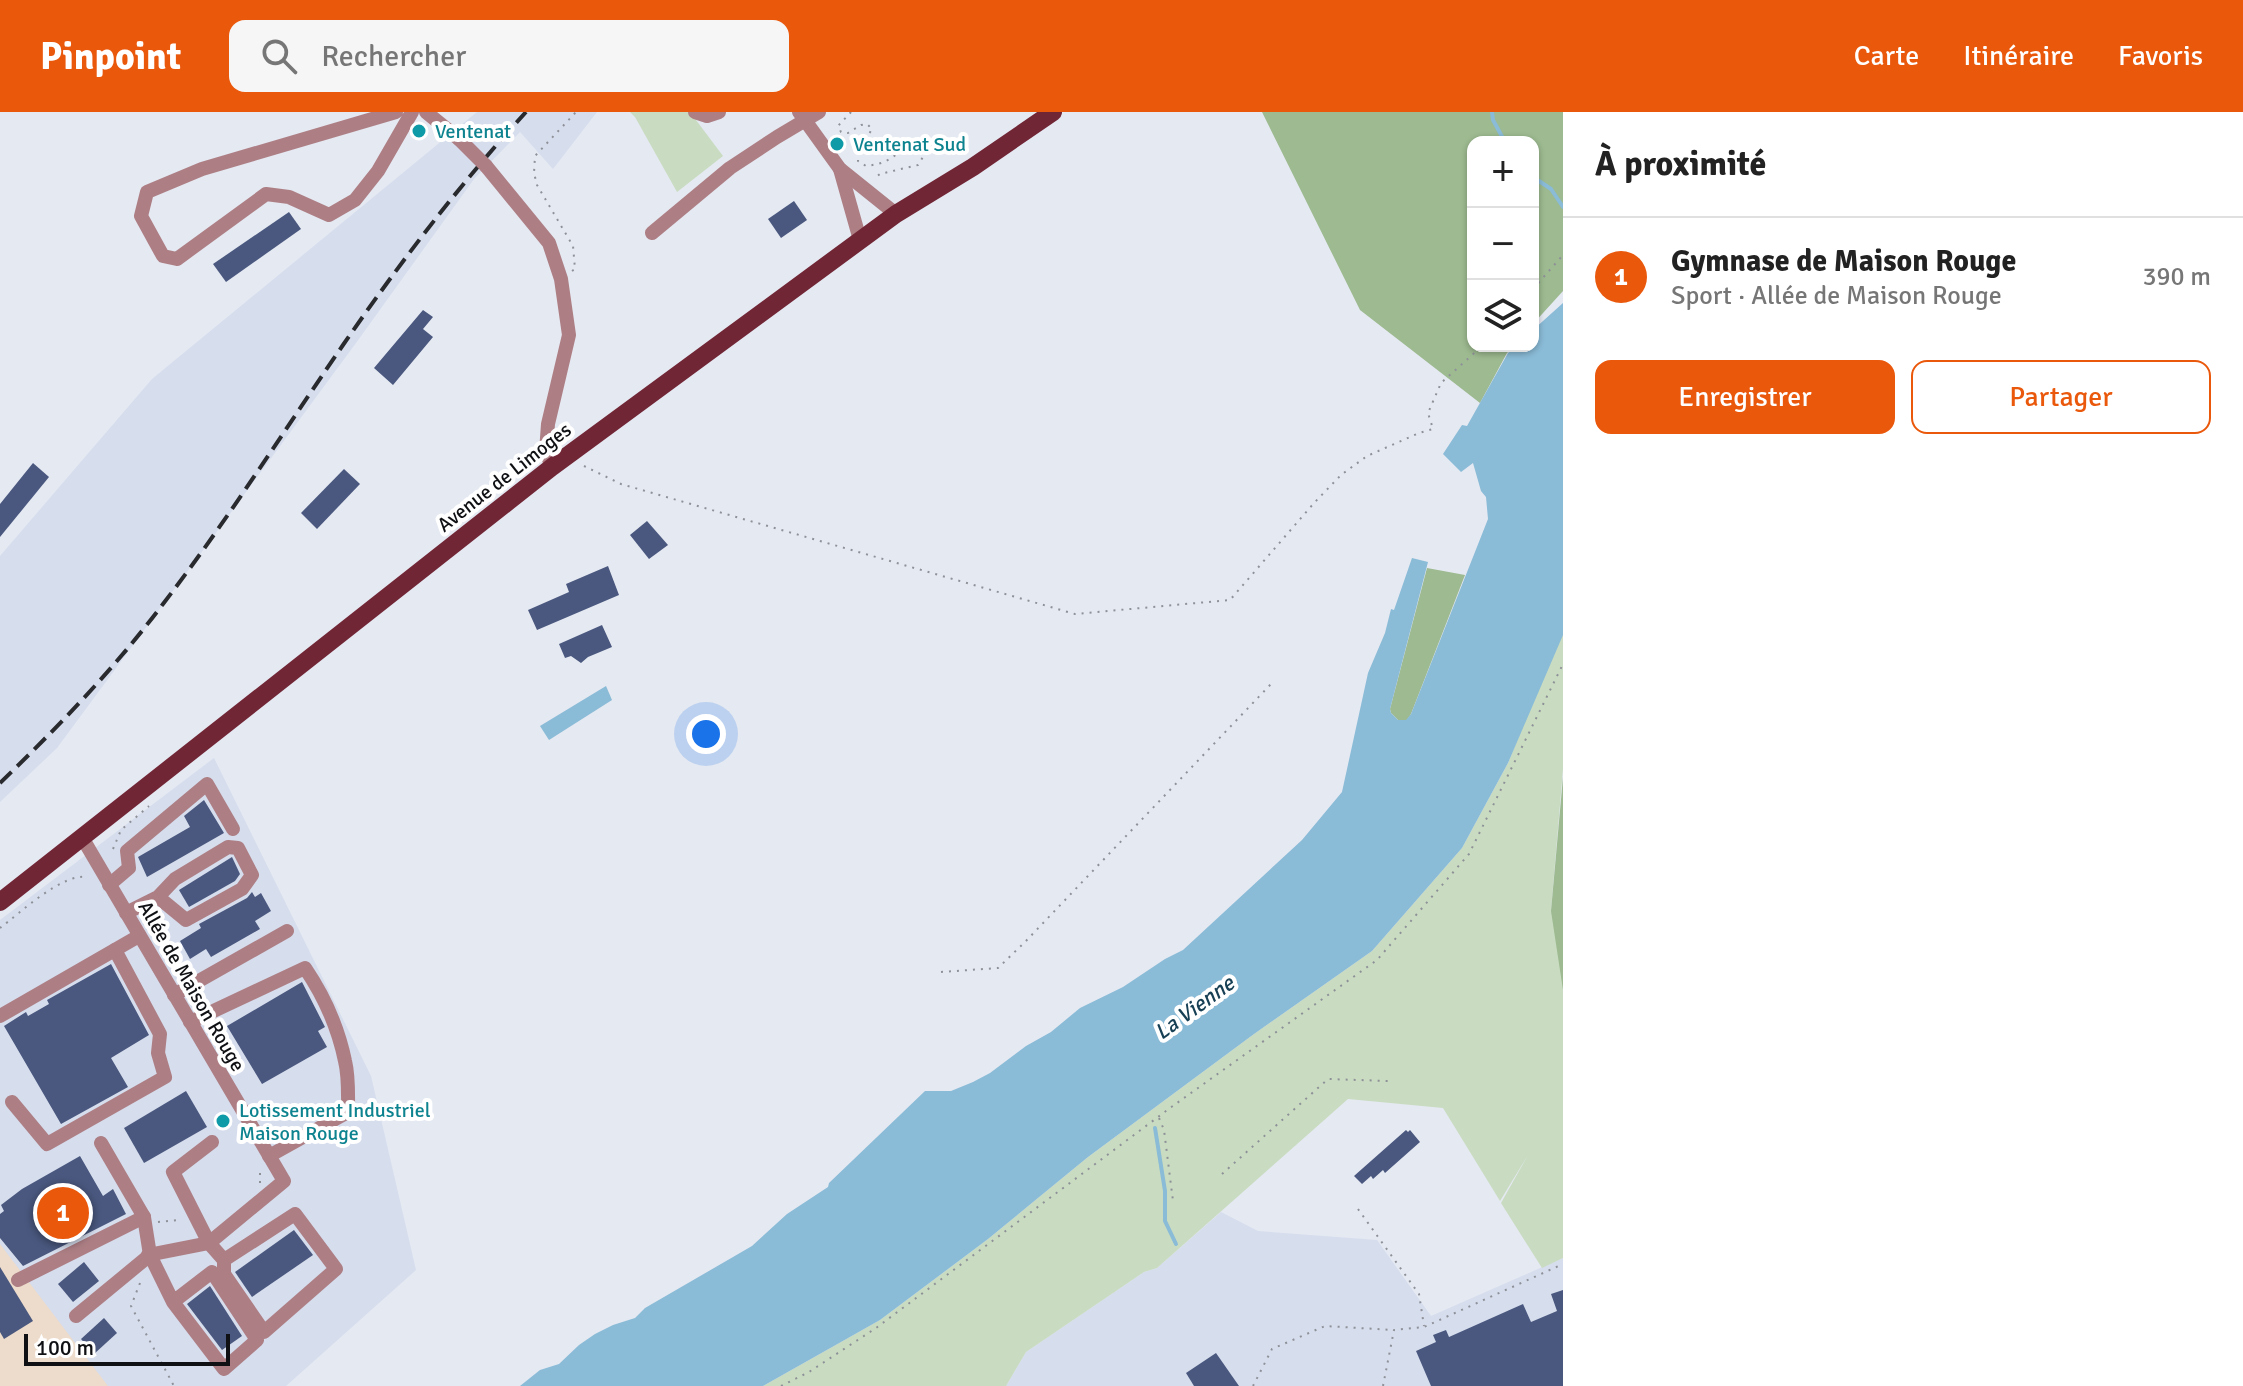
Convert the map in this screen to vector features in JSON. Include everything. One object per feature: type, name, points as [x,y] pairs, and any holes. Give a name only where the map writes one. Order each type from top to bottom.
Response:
[{"type":"main road","name":"Avenue de Limoges","points":[[0,902],[552,467],[896,214],[973,167],[1053,112]]},
{"type":"street","points":[[396,112],[202,169],[147,192],[141,216],[163,256],[177,259],[266,194],[289,197],[329,215],[355,200],[378,171],[412,112]]},
{"type":"street","points":[[426,112],[486,166],[549,243],[561,279],[569,335],[548,424],[546,452],[552,467]]},
{"type":"street","points":[[695,112],[707,116],[719,112]]},
{"type":"street","points":[[652,233],[730,168],[802,117],[819,112]]},
{"type":"street","points":[[802,117],[840,169],[896,214]]},
{"type":"street","points":[[840,169],[860,240]]},
{"type":"street","points":[[109,885],[129,868],[127,851],[207,784],[233,829]]},
{"type":"street","name":"Allée de Maison Rouge","points":[[83,839],[284,1181],[209,1243],[149,1255]]},
{"type":"street","points":[[126,913],[158,897],[175,879],[228,847],[238,848],[252,875],[242,889],[186,920],[158,897]]},
{"type":"street","points":[[174,995],[287,931]]},
{"type":"street","points":[[0,1016],[139,936]]},
{"type":"street","points":[[12,1102],[47,1144],[165,1077],[158,1053],[160,1034],[115,950]]},
{"type":"street","points":[[190,1022],[305,968],[319,988],[335,1023],[346,1063],[348,1112],[269,1156]]},
{"type":"street","points":[[212,1142],[173,1172],[209,1243],[224,1260],[224,1274],[264,1332],[336,1269],[295,1214],[224,1260]]},
{"type":"street","points":[[101,1143],[144,1220],[149,1255],[173,1302],[224,1369],[257,1340],[212,1272],[173,1302]]},
{"type":"street","points":[[18,1280],[144,1220]]},
{"type":"street","points":[[76,1316],[149,1255]]},
{"type":"path","points":[[561,279],[575,269],[573,246],[537,185],[535,156],[576,112]]},
{"type":"path","points":[[851,112],[838,126],[841,132],[848,133],[861,125],[867,124],[872,129],[858,153],[858,161],[866,166],[884,162],[906,148],[915,146],[922,149],[923,157],[918,165],[880,174],[868,184]]},
{"type":"path","points":[[1539,282],[1563,255]]},
{"type":"path","points":[[575,462],[621,484],[1075,614],[1230,600],[1341,475],[1367,456],[1433,429],[1428,413],[1441,383],[1475,352]]},
{"type":"path","points":[[781,1386],[809,1372],[876,1328],[1159,1117],[1377,960],[1469,854],[1563,664]]},
{"type":"path","points":[[941,972],[998,968],[1271,684]]},
{"type":"path","points":[[0,928],[62,883],[80,876],[89,878],[112,861],[113,846],[121,830],[153,803]]},
{"type":"path","points":[[1222,1174],[1328,1079],[1389,1081]]},
{"type":"path","points":[[1159,1117],[1164,1130],[1173,1201]]},
{"type":"path","points":[[259,1186],[260,1169]]},
{"type":"path","points":[[1358,1209],[1419,1294],[1424,1327]]},
{"type":"path","points":[[144,1220],[195,1218]]},
{"type":"path","points":[[1253,1386],[1272,1349],[1325,1326],[1394,1330],[1424,1327],[1563,1264]]},
{"type":"path","points":[[131,1306],[174,1386]]},
{"type":"path","points":[[1383,1386],[1394,1330]]},
{"type":"shaded area","points":[[477,112],[597,112],[553,169],[520,132],[474,179],[57,748],[0,802],[0,556],[152,379]]},
{"type":"shaded area","points":[[214,758],[371,1076],[416,1270],[286,1386],[0,1386],[0,920]]},
{"type":"shaded area","points":[[1221,1212],[1258,1231],[1377,1240],[1431,1316],[1563,1258],[1563,1386],[1006,1386],[1026,1352],[1144,1272],[1157,1268]]},
{"type":"shaded area","points":[[0,1244],[85,1356],[108,1386],[0,1386]]},
{"type":"green space","points":[[630,112],[690,112],[723,156],[677,192]]},
{"type":"green space","points":[[1262,112],[1563,112],[1563,291],[1539,317],[1539,136],[1467,136],[1467,352],[1508,352],[1480,403],[1360,310]]},
{"type":"green space","points":[[1427,568],[1465,575],[1411,714],[1407,720],[1398,720],[1390,709]]},
{"type":"green space","points":[[1563,627],[1563,769],[1551,911],[1563,934],[1563,1258],[1542,1268],[1501,1203],[1528,1155],[1500,1201],[1443,1108],[1348,1099],[1157,1268],[1144,1272],[1026,1352],[1006,1386],[763,1386],[880,1320],[988,1239],[1088,1157],[1372,951],[1462,848],[1508,763]]},
{"type":"green space","points":[[1563,777],[1563,990],[1551,911]]},
{"type":"water","name":"La Vienne","points":[[1563,303],[1563,635],[1508,763],[1462,848],[1372,951],[1088,1157],[988,1239],[880,1320],[763,1386],[520,1386],[540,1370],[559,1364],[595,1334],[635,1318],[645,1308],[752,1246],[787,1214],[828,1187],[925,1091],[951,1091],[990,1073],[1051,1032],[1080,1008],[1123,987],[1183,950],[1302,840],[1342,792],[1368,673],[1412,558],[1428,562],[1390,709],[1398,720],[1406,720],[1411,714],[1488,519],[1486,497],[1481,491],[1473,463],[1461,472],[1443,454],[1462,425],[1467,426],[1508,353],[1539,352],[1539,325]]},
{"type":"water","points":[[606,686],[612,700],[549,740],[540,726]]},
{"type":"building","points":[[794,201],[807,220],[781,238],[768,219]]},
{"type":"building","points":[[289,212],[301,229],[226,282],[213,264]]},
{"type":"building","points":[[423,310],[433,317],[423,329],[433,337],[393,385],[374,368]]},
{"type":"building","points":[[33,463],[49,477],[0,537],[0,504]]},
{"type":"building","points":[[344,469],[360,484],[317,529],[301,513]]},
{"type":"building","points":[[647,521],[668,545],[649,559],[630,535]]},
{"type":"building","points":[[608,566],[619,595],[537,630],[528,610],[569,592],[566,584]]},
{"type":"building","points":[[602,625],[612,647],[581,663],[571,656],[565,658],[559,644]]},
{"type":"building","points":[[204,800],[224,833],[147,877],[138,857],[190,827],[184,816]]},
{"type":"building","points":[[232,857],[240,874],[235,881],[189,907],[179,890]]},
{"type":"building","points":[[252,892],[255,897],[261,893],[271,911],[255,921],[260,929],[211,957],[206,949],[190,959],[180,941],[201,928],[199,924],[247,898]]},
{"type":"building","points":[[111,964],[149,1035],[111,1058],[128,1087],[61,1124],[4,1026],[26,1012],[28,1016],[49,1004],[47,1000]]},
{"type":"building","points":[[302,982],[325,1027],[318,1031],[327,1047],[262,1084],[227,1026]]},
{"type":"building","points":[[186,1091],[207,1127],[144,1163],[124,1128]]},
{"type":"building","points":[[1406,1130],[1410,1130],[1420,1142],[1385,1173],[1383,1170],[1362,1184],[1354,1176]]},
{"type":"building","points":[[80,1156],[103,1196],[113,1189],[126,1214],[23,1266],[0,1238],[0,1214],[4,1211],[1,1205],[22,1189]]},
{"type":"building","points":[[294,1230],[313,1255],[252,1297],[235,1272]]},
{"type":"building","points":[[84,1262],[99,1281],[73,1302],[58,1284]]},
{"type":"building","points":[[0,1267],[33,1321],[4,1339],[0,1332]]},
{"type":"building","points":[[210,1286],[242,1336],[222,1350],[187,1304]]},
{"type":"building","points":[[1563,1290],[1563,1386],[1431,1386],[1416,1351],[1436,1342],[1433,1335],[1446,1330],[1449,1337],[1523,1304],[1531,1322],[1557,1311],[1551,1294]]},
{"type":"building","points":[[104,1318],[117,1333],[94,1354],[81,1339]]},
{"type":"building","points":[[1216,1353],[1239,1386],[1194,1386],[1186,1373]]},
{"type":"waterway","points":[[1492,112],[1502,136]]},
{"type":"waterway","points":[[1539,181],[1551,189],[1563,207]]},
{"type":"waterway","points":[[1155,1128],[1165,1191],[1165,1221],[1176,1244]]},
{"type":"railway","points":[[0,783],[85,697],[144,628],[210,541],[386,285],[453,196],[526,112]]},
{"type":"place","name":"Ventenat","points":[[419,131]]},
{"type":"place","name":"Ventenat Sud","points":[[837,144]]},
{"type":"place","name":"Lotissement Industriel Maison Rouge","points":[[223,1121]]},
{"type":"place","name":"Gymnase de Maison Rouge","points":[[63,1213]]}]
